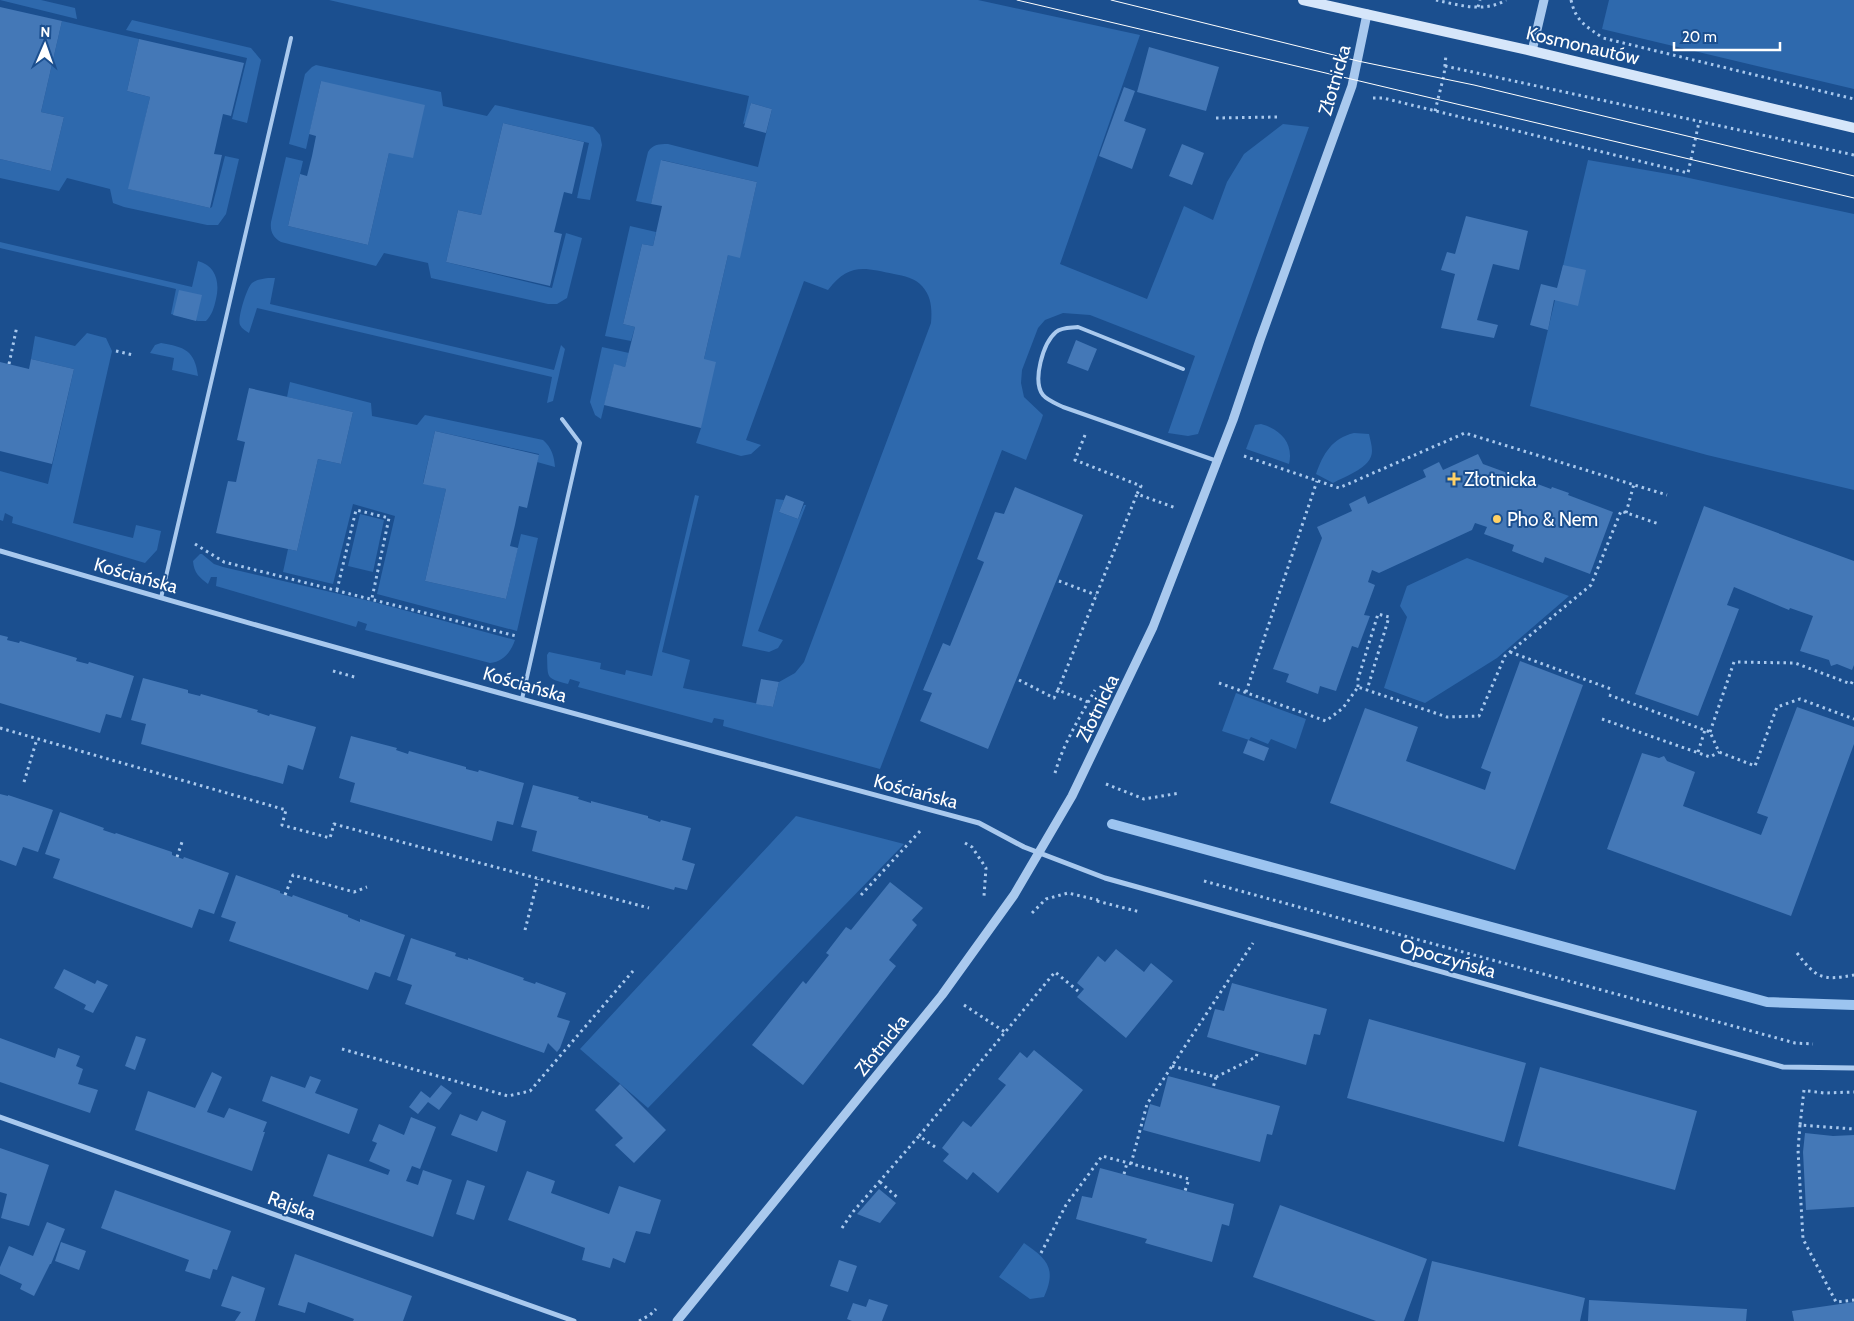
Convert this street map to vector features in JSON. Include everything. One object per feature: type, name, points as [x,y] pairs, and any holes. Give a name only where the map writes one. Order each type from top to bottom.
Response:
[{"type":"main road","name":"Kosmonautów","points":[[1303,0],[1532,51],[1854,128]]},
{"type":"street","points":[[1532,51],[1544,0]]},
{"type":"street","name":"Złotnicka","points":[[677,1321],[942,995],[1014,895],[1072,796],[1149,636],[1169,589],[1233,420],[1352,86],[1368,14]]},
{"type":"street","name":"Kościańska","points":[[0,551],[522,699],[979,823],[1039,853]]},
{"type":"street","name":"Opoczyńska","points":[[1039,853],[1105,878],[1783,1067],[1854,1068]]},
{"type":"street","name":"Rajska","points":[[0,1117],[574,1321]]},
{"type":"lane","points":[[161,598],[290,38]]},
{"type":"lane","points":[[1183,369],[1078,327],[1068,328],[1057,331],[1050,338],[1040,364],[1038,384],[1043,396],[1063,407],[1217,461]]},
{"type":"lane","points":[[522,699],[580,443],[562,419]]},
{"type":"path","points":[[1436,0],[1478,8],[1500,4],[1506,0]]},
{"type":"path","points":[[1478,8],[1480,0]]},
{"type":"path","points":[[1572,0],[1574,11],[1581,24],[1603,38],[1854,100]]},
{"type":"path","points":[[1435,111],[1446,53]]},
{"type":"path","points":[[1445,66],[1854,155]]},
{"type":"path","points":[[1365,98],[1383,98],[1688,173],[1699,122]]},
{"type":"path","points":[[1216,118],[1276,118]]},
{"type":"path","points":[[8,364],[17,326]]},
{"type":"path","points":[[116,350],[133,355]]},
{"type":"path","points":[[1019,680],[1054,698],[1141,486],[1075,460],[1093,417]]},
{"type":"path","points":[[1240,454],[1339,488],[1466,433],[1667,494]]},
{"type":"path","points":[[1246,692],[1317,480]]},
{"type":"path","points":[[1626,513],[1634,484]]},
{"type":"path","points":[[1137,494],[1176,509]]},
{"type":"path","points":[[337,590],[356,510],[389,518],[372,598]]},
{"type":"path","points":[[1358,687],[1447,717],[1479,716],[1504,656],[1591,585],[1621,511],[1659,524]]},
{"type":"path","points":[[192,543],[224,562],[535,640]]},
{"type":"path","points":[[1059,581],[1096,595]]},
{"type":"path","points":[[1219,683],[1326,721],[1343,708],[1358,687],[1358,679],[1378,614],[1389,617],[1367,690]]},
{"type":"path","points":[[1510,652],[1611,689]]},
{"type":"path","points":[[1854,678],[1853,684],[1795,663],[1734,662],[1710,732],[1719,752],[1755,766],[1777,707],[1800,700],[1854,719]]},
{"type":"path","points":[[1058,690],[1088,702]]},
{"type":"path","points":[[1609,695],[1710,732]]},
{"type":"path","points":[[1602,719],[1710,757],[1719,752]]},
{"type":"path","points":[[0,728],[286,810],[282,825],[300,830],[330,838],[334,824],[649,908]]},
{"type":"path","points":[[1698,752],[1705,730]]},
{"type":"path","points":[[24,782],[37,739]]},
{"type":"path","points":[[1106,784],[1144,800],[1180,793]]},
{"type":"path","points":[[861,895],[922,829]]},
{"type":"path","points":[[177,857],[183,839]]},
{"type":"path","points":[[285,895],[292,875],[354,892],[367,887]]},
{"type":"path","points":[[525,930],[538,879]]},
{"type":"path","points":[[1197,879],[1795,1043],[1815,1044]]},
{"type":"path","points":[[1026,920],[1046,899],[1068,893],[1097,901],[1100,895]]},
{"type":"path","points":[[1124,1174],[1146,1104],[1253,943]]},
{"type":"path","points":[[1797,954],[1811,971],[1818,976],[1854,976]]},
{"type":"path","points":[[342,1049],[508,1096],[521,1094],[530,1091],[633,971]]},
{"type":"path","points":[[842,1228],[852,1213],[919,1136],[1055,972],[1078,991]]},
{"type":"path","points":[[968,996],[963,1004],[1005,1032]]},
{"type":"path","points":[[1172,1066],[1216,1077],[1256,1057],[1258,1051]]},
{"type":"path","points":[[1213,1088],[1216,1077]]},
{"type":"path","points":[[1804,1090],[1798,1150],[1804,1239],[1836,1302],[1854,1300]]},
{"type":"path","points":[[1800,1125],[1854,1129]]},
{"type":"path","points":[[919,1136],[935,1147]]},
{"type":"path","points":[[1041,1253],[1066,1204],[1102,1156],[1188,1179],[1186,1191]]},
{"type":"path","points":[[880,1182],[898,1198]]},
{"type":"shaded area","points":[[0,0],[41,0],[75,8],[77,19]]},
{"type":"shaded area","points":[[329,0],[978,0],[1140,35],[1060,264],[1147,299],[1184,206],[1213,220],[1227,182],[1244,154],[1283,124],[1309,127],[1198,434],[1188,436],[1168,433],[1195,356],[1090,315],[1063,313],[1045,320],[1038,328],[1022,370],[1021,383],[1024,397],[1043,415],[1041,421],[1026,460],[1002,450],[880,769],[723,726],[724,720],[714,718],[712,723],[578,687],[580,682],[570,679],[568,684],[555,680],[548,673],[547,655],[549,652],[601,663],[600,669],[625,675],[626,670],[652,676],[695,495],[699,496],[662,652],[690,660],[683,688],[773,707],[779,682],[795,673],[804,662],[931,323],[931,304],[925,290],[919,283],[909,278],[866,269],[850,271],[836,281],[828,290],[804,281],[746,440],[761,445],[751,454],[741,456],[696,443],[701,428],[704,359],[728,255],[745,235],[757,182],[662,160],[651,204],[636,201],[648,152],[656,145],[668,144],[758,167],[772,109],[751,103],[746,123],[743,124],[749,96]]},
{"type":"shaded area","points":[[1609,0],[1854,0],[1854,89],[1602,29]]},
{"type":"shaded area","points":[[132,20],[251,48],[261,60],[247,123],[232,119],[247,58],[126,30]]},
{"type":"shaded area","points":[[62,21],[139,39],[127,91],[150,97],[129,189],[210,208],[212,207],[225,156],[239,159],[226,214],[218,225],[207,225],[124,207],[113,203],[110,189],[67,178],[59,191],[0,178],[0,159],[51,171],[64,117],[41,112]]},
{"type":"shaded area","points":[[316,65],[441,92],[443,106],[487,116],[495,105],[593,127],[600,135],[602,145],[590,200],[577,198],[589,143],[503,123],[481,215],[458,210],[446,262],[552,288],[566,233],[582,238],[567,298],[557,304],[548,304],[431,278],[428,263],[384,253],[376,266],[281,242],[276,238],[271,229],[271,222],[286,157],[303,161],[288,226],[368,245],[389,153],[321,81],[306,149],[289,144],[305,74]]},
{"type":"shaded area","points":[[1588,160],[1680,176],[1854,214],[1854,490],[1707,455],[1530,406]]},
{"type":"shaded area","points":[[630,226],[656,232],[653,246],[642,244],[623,324],[635,327],[631,341],[605,336]]},
{"type":"shaded area","points":[[0,242],[192,287],[198,261],[204,263],[213,271],[217,281],[214,305],[206,321],[198,321],[171,314],[176,289],[0,248]]},
{"type":"shaded area","points":[[275,278],[270,304],[554,370],[561,345],[565,349],[553,401],[547,403],[552,377],[257,308],[249,333],[242,328],[239,322],[245,296],[252,283]]},
{"type":"shaded area","points":[[87,333],[106,338],[112,351],[73,523],[133,538],[136,525],[161,531],[157,550],[145,563],[12,523],[13,517],[5,513],[3,521],[0,520],[0,471],[48,484],[74,369],[31,359],[35,336],[75,346]]},
{"type":"shaded area","points":[[161,343],[176,346],[187,351],[194,360],[198,376],[172,370],[174,358],[150,353],[155,345]]},
{"type":"shaded area","points":[[602,347],[629,353],[625,367],[614,365],[601,419],[595,415],[590,402]]},
{"type":"shaded area","points":[[290,382],[371,403],[372,416],[417,425],[425,415],[543,440],[549,446],[555,467],[537,462],[539,454],[435,431],[423,483],[446,489],[425,581],[506,599],[521,534],[538,538],[517,631],[377,594],[395,516],[353,504],[333,584],[283,572],[288,549],[297,551],[318,459],[341,464],[353,412],[287,397]]},
{"type":"shaded area","points":[[1261,424],[1274,429],[1284,438],[1289,450],[1289,464],[1246,449],[1255,425]]},
{"type":"shaded area","points":[[1354,433],[1369,434],[1372,451],[1368,462],[1357,471],[1333,483],[1316,474],[1329,448],[1346,435]]},
{"type":"shaded area","points":[[776,499],[784,500],[779,512],[798,519],[804,505],[806,505],[758,631],[783,640],[778,648],[769,652],[742,646]]},
{"type":"shaded area","points":[[360,514],[384,520],[373,572],[348,566]]},
{"type":"shaded area","points":[[200,554],[214,564],[223,567],[374,602],[515,640],[506,656],[499,661],[490,663],[365,630],[367,624],[358,621],[356,627],[216,586],[217,577],[211,577],[208,584],[194,569],[193,561]]},
{"type":"shaded area","points":[[1467,558],[1569,596],[1497,658],[1425,703],[1384,688],[1407,617],[1400,606],[1407,586]]},
{"type":"shaded area","points":[[1236,693],[1306,719],[1296,749],[1271,739],[1268,744],[1251,737],[1249,740],[1222,731]]},
{"type":"shaded area","points":[[796,816],[904,844],[648,1108],[580,1049]]},
{"type":"shaded area","points":[[1024,1243],[1039,1254],[1048,1265],[1050,1279],[1044,1297],[1030,1299],[999,1277]]},
{"type":"building","points":[[0,7],[62,21],[41,112],[64,117],[51,171],[0,159]]},
{"type":"building","points":[[139,39],[244,63],[231,116],[223,114],[214,154],[222,155],[210,208],[128,189],[150,97],[127,91]]},
{"type":"building","points":[[1149,47],[1219,67],[1206,111],[1137,92]]},
{"type":"building","points":[[321,81],[425,105],[413,158],[389,153],[368,245],[288,226],[300,174],[307,176],[312,156],[316,136],[309,134]]},
{"type":"building","points":[[1124,87],[1135,91],[1124,121],[1146,129],[1132,169],[1099,156]]},
{"type":"building","points":[[751,103],[772,109],[766,133],[744,127]]},
{"type":"building","points":[[503,123],[584,142],[572,194],[564,192],[554,232],[562,234],[550,286],[446,262],[458,210],[481,215]]},
{"type":"building","points":[[1182,144],[1204,153],[1192,185],[1169,176]]},
{"type":"building","points":[[661,160],[757,182],[740,258],[728,255],[704,359],[716,362],[701,428],[604,405],[614,364],[625,367],[635,327],[623,324],[642,244],[653,246],[662,206],[651,204]]},
{"type":"building","points":[[1466,216],[1528,231],[1519,270],[1493,264],[1477,320],[1498,325],[1494,338],[1441,328],[1455,274],[1441,270],[1447,252],[1455,254]]},
{"type":"building","points":[[1563,265],[1586,270],[1578,306],[1554,300],[1548,330],[1530,325],[1541,284],[1557,288]]},
{"type":"building","points":[[179,290],[202,295],[196,321],[173,315]]},
{"type":"building","points":[[1076,340],[1097,349],[1088,371],[1067,363]]},
{"type":"building","points":[[31,359],[74,369],[52,464],[0,451],[0,362],[29,369]]},
{"type":"building","points":[[249,388],[353,412],[341,464],[318,459],[297,551],[216,533],[228,481],[236,482],[245,442],[237,440]]},
{"type":"building","points":[[435,431],[539,455],[527,508],[519,506],[510,546],[518,548],[506,599],[425,581],[446,489],[423,484]]},
{"type":"building","points":[[1478,454],[1483,464],[1551,489],[1552,487],[1569,493],[1568,495],[1613,512],[1590,574],[1545,557],[1543,563],[1512,551],[1514,545],[1484,534],[1487,527],[1475,523],[1472,530],[1379,573],[1372,570],[1368,582],[1375,585],[1364,615],[1370,616],[1358,648],[1352,646],[1336,691],[1320,686],[1318,694],[1286,682],[1289,674],[1273,669],[1322,538],[1317,527],[1352,511],[1349,504],[1365,496],[1368,504],[1426,477],[1423,470],[1439,462],[1443,470]]},
{"type":"building","points":[[1015,487],[1083,515],[988,749],[920,721],[932,693],[923,690],[943,643],[950,646],[984,562],[977,559],[995,512],[1004,514]]},
{"type":"building","points":[[786,495],[804,502],[798,519],[779,512]]},
{"type":"building","points":[[1704,506],[1854,561],[1854,665],[1852,670],[1837,664],[1831,666],[1829,660],[1800,651],[1813,616],[1790,608],[1789,610],[1734,587],[1727,605],[1739,609],[1698,716],[1635,694]]},
{"type":"building","points":[[0,635],[8,637],[7,640],[19,643],[20,641],[77,658],[76,661],[88,664],[89,662],[134,676],[121,718],[106,714],[100,733],[0,703]]},
{"type":"building","points":[[1520,661],[1583,685],[1515,870],[1330,803],[1365,708],[1418,727],[1406,761],[1485,790],[1491,772],[1481,768]]},
{"type":"building","points":[[143,678],[188,690],[188,693],[200,696],[201,694],[258,710],[257,712],[269,716],[270,714],[316,727],[303,770],[288,765],[283,784],[141,744],[146,724],[131,720]]},
{"type":"building","points":[[761,679],[779,682],[773,707],[756,704]]},
{"type":"building","points":[[1797,707],[1854,727],[1854,744],[1791,916],[1607,849],[1642,753],[1659,758],[1664,756],[1667,761],[1695,772],[1683,806],[1761,835],[1768,817],[1757,813]]},
{"type":"building","points":[[351,736],[397,748],[396,750],[408,754],[409,751],[466,767],[466,769],[478,772],[479,770],[524,783],[513,825],[497,821],[492,841],[350,802],[355,783],[339,778]]},
{"type":"building","points":[[1248,740],[1269,748],[1264,761],[1243,753]]},
{"type":"building","points":[[533,785],[579,797],[578,799],[591,803],[591,801],[648,816],[648,818],[660,822],[661,820],[691,828],[682,860],[695,864],[687,890],[675,887],[674,890],[532,851],[537,831],[521,827]]},
{"type":"building","points":[[0,794],[53,810],[38,852],[23,847],[16,866],[0,860]]},
{"type":"building","points":[[60,812],[104,828],[103,830],[172,852],[172,855],[177,857],[183,859],[184,857],[229,873],[214,914],[199,909],[192,928],[53,878],[60,859],[45,854]]},
{"type":"building","points":[[236,875],[280,891],[280,893],[292,897],[293,895],[348,915],[348,917],[360,922],[360,919],[405,935],[390,977],[375,972],[368,990],[229,941],[236,922],[221,917]]},
{"type":"building","points":[[890,882],[923,908],[912,920],[917,925],[889,960],[896,966],[803,1085],[752,1045],[803,981],[806,984],[829,955],[826,953],[846,927],[851,930]]},
{"type":"building","points":[[411,938],[456,953],[455,956],[468,960],[468,958],[524,978],[523,980],[535,984],[536,982],[566,993],[557,1017],[570,1021],[557,1052],[548,1043],[544,1053],[405,1004],[412,985],[397,980]]},
{"type":"building","points":[[1116,949],[1144,972],[1151,963],[1173,981],[1126,1038],[1077,997],[1084,989],[1077,983],[1098,956],[1105,962]]},
{"type":"building","points":[[64,969],[95,984],[97,980],[108,985],[93,1013],[84,1009],[86,1005],[54,988]]},
{"type":"building","points":[[1232,983],[1327,1009],[1320,1035],[1314,1034],[1306,1065],[1207,1037],[1215,1009],[1224,1011]]},
{"type":"building","points":[[1369,1019],[1526,1063],[1504,1142],[1347,1098]]},
{"type":"building","points":[[136,1036],[146,1039],[135,1070],[125,1066]]},
{"type":"building","points":[[0,1038],[55,1058],[58,1048],[80,1056],[76,1066],[83,1069],[78,1084],[98,1090],[90,1113],[0,1082]]},
{"type":"building","points":[[1034,1050],[1083,1090],[998,1193],[973,1172],[967,1180],[943,1161],[949,1154],[942,1148],[963,1121],[971,1127],[1006,1085],[998,1079],[1020,1052],[1027,1058]]},
{"type":"building","points":[[1540,1067],[1697,1111],[1675,1190],[1518,1146]]},
{"type":"building","points":[[212,1072],[222,1077],[207,1112],[224,1118],[229,1108],[267,1122],[252,1171],[135,1130],[148,1091],[195,1108]]},
{"type":"building","points":[[271,1076],[305,1088],[310,1076],[321,1080],[315,1093],[358,1109],[349,1134],[262,1101]]},
{"type":"building","points":[[1168,1076],[1280,1106],[1272,1135],[1267,1134],[1260,1162],[1143,1130],[1150,1104],[1160,1107]]},
{"type":"building","points":[[620,1084],[666,1130],[634,1163],[615,1145],[623,1138],[595,1110]]},
{"type":"building","points":[[441,1085],[452,1093],[439,1110],[428,1102],[418,1114],[409,1107],[421,1091],[430,1098]]},
{"type":"building","points":[[482,1111],[506,1121],[497,1152],[451,1135],[460,1114],[477,1121]]},
{"type":"building","points":[[411,1117],[436,1127],[420,1169],[412,1166],[406,1181],[418,1185],[423,1170],[452,1180],[433,1237],[313,1196],[328,1154],[388,1175],[390,1170],[369,1161],[377,1143],[372,1141],[379,1124],[404,1135]]},
{"type":"building","points":[[1805,1133],[1833,1136],[1854,1135],[1854,1207],[1806,1210],[1803,1152]]},
{"type":"building","points":[[0,1148],[49,1165],[29,1226],[1,1218],[7,1194],[0,1192]]},
{"type":"building","points":[[1100,1168],[1234,1204],[1229,1226],[1222,1224],[1212,1262],[1145,1243],[1147,1239],[1076,1219],[1082,1196],[1092,1198]]},
{"type":"building","points":[[527,1171],[555,1181],[551,1193],[609,1214],[619,1186],[661,1200],[650,1234],[636,1231],[625,1263],[613,1258],[610,1268],[582,1260],[585,1248],[508,1220]]},
{"type":"building","points":[[467,1180],[485,1186],[474,1220],[456,1214]]},
{"type":"building","points":[[879,1189],[896,1203],[880,1223],[857,1214]]},
{"type":"building","points":[[115,1190],[231,1231],[217,1270],[213,1269],[210,1279],[185,1271],[189,1260],[101,1228]]},
{"type":"building","points":[[1280,1205],[1427,1259],[1404,1321],[1376,1321],[1253,1277]]},
{"type":"building","points":[[47,1222],[65,1229],[51,1264],[34,1296],[20,1289],[22,1284],[0,1274],[0,1267],[9,1246],[33,1256]]},
{"type":"building","points":[[61,1242],[86,1251],[79,1270],[55,1261]]},
{"type":"building","points":[[295,1254],[412,1296],[403,1321],[353,1321],[354,1319],[308,1302],[305,1313],[278,1305]]},
{"type":"building","points":[[839,1260],[857,1266],[848,1292],[830,1286]]},
{"type":"building","points":[[1432,1261],[1585,1298],[1580,1321],[1418,1321]]},
{"type":"building","points":[[232,1276],[265,1288],[255,1321],[235,1321],[241,1312],[221,1306]]},
{"type":"building","points":[[869,1299],[888,1305],[882,1321],[852,1321],[847,1319],[853,1303],[866,1307]]},
{"type":"building","points":[[1589,1300],[1747,1309],[1746,1321],[1588,1321]]},
{"type":"building","points":[[1854,1302],[1854,1321],[1794,1321],[1792,1311]]},
{"type":"waterway","points":[[1112,824],[1767,1002],[1854,1005]]},
{"type":"tram line","points":[[1017,0],[1854,198]]},
{"type":"tram line","points":[[1111,0],[1358,61],[1474,85],[1854,176]]},
{"type":"place","name":"Złotnicka","points":[[1454,479]]},
{"type":"place","name":"Pho & Nem","points":[[1497,519]]}]
